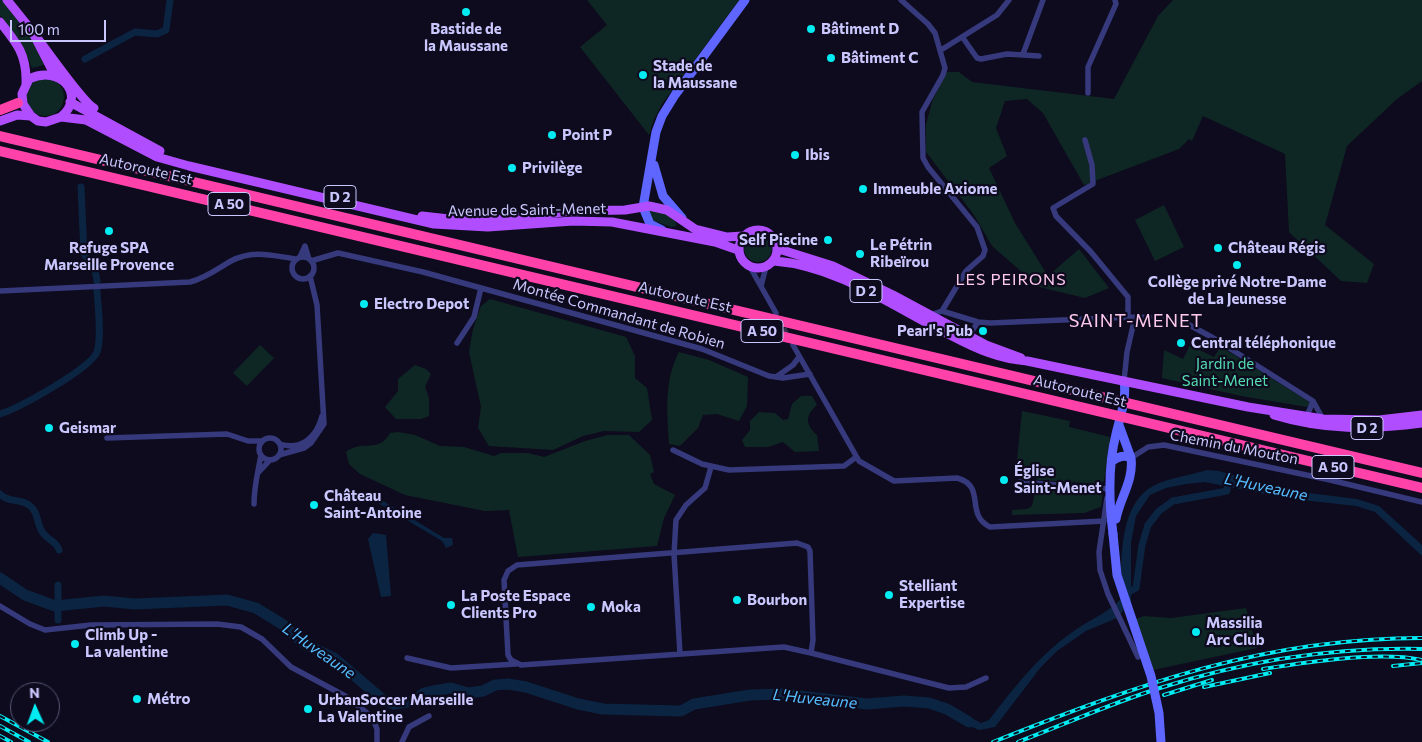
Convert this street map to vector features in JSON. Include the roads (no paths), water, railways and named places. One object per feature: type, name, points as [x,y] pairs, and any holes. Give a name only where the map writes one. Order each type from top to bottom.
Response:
[{"type":"highway","points":[[0,110],[20,99]]},
{"type":"highway","name":"Autoroute Est","points":[[0,136],[1422,473]]},
{"type":"highway","name":"Autoroute Est","points":[[0,151],[1422,488]]},
{"type":"main road","points":[[7,0],[75,86],[83,100],[128,134]]},
{"type":"main road","points":[[0,22],[24,55],[27,68],[26,84],[20,99],[0,116]]},
{"type":"main road","points":[[0,121],[17,115],[31,116],[46,122],[61,117],[70,102],[67,85],[54,74],[32,31]]},
{"type":"main road","points":[[26,84],[36,75],[54,74]]},
{"type":"main road","points":[[20,99],[31,116]]},
{"type":"main road","name":"Avenue de Saint-Menet","points":[[70,102],[156,150],[180,159],[418,216],[476,220],[570,211],[625,210]]},
{"type":"main road","name":"Avenue de Saint-Menet","points":[[61,117],[86,120],[98,124],[143,150],[174,163],[434,224],[488,227],[573,220],[612,222],[715,242],[738,250]]},
{"type":"main road","name":"D 2","points":[[625,210],[658,207],[668,210],[689,226],[727,237],[743,236]]},
{"type":"main road","points":[[757,230],[765,231],[774,238],[777,246],[774,260],[766,267],[750,267],[740,257],[738,250],[743,236],[757,230]]},
{"type":"main road","name":"D 2","points":[[777,246],[782,250],[833,266],[930,315],[986,346],[1027,361],[1248,407],[1323,419],[1379,420],[1422,416]]},
{"type":"main road","name":"D 2","points":[[774,260],[808,266],[836,277],[981,351],[1007,360],[1027,361]]},
{"type":"main road","name":"D 2","points":[[1248,407],[1312,425],[1380,428],[1422,423]]},
{"type":"street","points":[[669,233],[650,224],[643,207],[656,132],[667,107],[745,0]]},
{"type":"street","points":[[901,0],[928,24],[935,33],[941,50],[945,72],[922,112],[923,158],[928,167],[978,227],[985,250],[983,256],[966,271],[942,311]]},
{"type":"street","points":[[941,50],[997,15],[1009,0]]},
{"type":"street","points":[[1023,54],[1043,0]]},
{"type":"street","points":[[1088,93],[1088,67],[1116,4],[1115,0]]},
{"type":"street","points":[[963,38],[977,58],[981,59],[1007,54],[1039,56]]},
{"type":"street","points":[[1085,140],[1092,165],[1093,184],[1053,208],[1056,216],[1091,252],[1128,297],[1128,317]]},
{"type":"street","points":[[652,155],[655,175],[664,196],[689,226]]},
{"type":"street","points":[[625,210],[641,200],[647,190]]},
{"type":"street","points":[[258,473],[270,460],[304,448],[322,430],[324,419],[318,313],[312,292],[311,262],[306,244],[296,260],[294,274],[303,279],[312,292]]},
{"type":"street","points":[[0,291],[190,282],[209,276],[242,256],[259,254],[311,262]]},
{"type":"street","name":"Montée Commandant de Robien","points":[[311,262],[338,254],[481,288],[702,348],[776,377],[810,374]]},
{"type":"street","points":[[750,267],[776,313]]},
{"type":"street","points":[[761,288],[766,267]]},
{"type":"street","points":[[303,279],[310,276]]},
{"type":"street","points":[[457,343],[474,317],[481,288]]},
{"type":"street","points":[[930,315],[942,311],[978,322],[1128,317],[1166,318],[1184,322],[1215,338],[1313,401],[1323,419]]},
{"type":"street","points":[[1135,317],[1127,352],[1124,381],[1125,397],[1112,461],[1099,561],[1100,570],[1112,601],[1121,617],[1138,658]]},
{"type":"street","points":[[952,336],[964,340],[978,322]]},
{"type":"street","points":[[793,345],[856,458],[894,481],[957,478],[964,480],[970,484],[974,491],[976,514],[983,524],[990,527],[1104,521]]},
{"type":"street","points":[[776,377],[793,365],[799,357]]},
{"type":"street","points":[[1307,416],[1313,401]]},
{"type":"street","points":[[107,438],[227,434],[248,441],[262,441],[272,438],[280,444],[294,447],[309,440],[318,429],[323,412]]},
{"type":"street","points":[[1113,534],[1118,508],[1132,471],[1132,458],[1119,423]]},
{"type":"street","points":[[248,441],[270,460]]},
{"type":"street","points":[[254,504],[254,482],[258,473],[262,441]]},
{"type":"street","points":[[279,456],[280,444]]},
{"type":"street","name":"Chemin du Mouton","points":[[1132,458],[1148,447],[1164,445],[1330,480],[1422,502]]},
{"type":"street","points":[[673,450],[712,467],[728,470],[844,466],[856,458]]},
{"type":"street","points":[[1112,461],[1121,456],[1132,458]]},
{"type":"street","points":[[683,653],[674,554],[676,520],[686,505],[705,488],[712,467]]},
{"type":"street","points":[[1019,482],[1110,487],[1128,484]]},
{"type":"street","points":[[1110,487],[1117,575],[1151,676],[1159,713],[1161,742]]},
{"type":"street","points":[[516,664],[508,654],[504,580],[512,568],[517,565],[797,543],[808,547],[813,640],[811,653]]},
{"type":"street","points":[[0,606],[45,630],[100,625],[217,624],[241,628],[262,639],[291,667],[326,685],[372,717],[377,728],[377,742]]},
{"type":"street","points":[[407,658],[451,668],[784,647],[949,688],[966,687],[986,678]]},
{"type":"street","points":[[402,742],[409,727],[428,716]]},
{"type":"water","points":[[1207,470],[1219,471],[1285,490],[1357,499],[1379,506],[1422,545],[1422,556],[1375,512],[1356,506],[1284,498],[1205,482],[1166,488],[1150,495],[1136,516],[1131,543],[1131,601],[1117,618],[1086,631],[1057,651],[1041,667],[995,727],[979,730],[953,719],[958,710],[981,723],[989,720],[1048,652],[1071,633],[1110,609],[1121,599],[1123,540],[1131,511],[1138,499],[1148,489],[1161,482]]},
{"type":"water","points":[[380,499],[444,538],[452,538],[453,545],[446,548],[442,541],[378,503]]},
{"type":"water","points":[[373,533],[386,535],[391,596],[381,597],[368,539]]},
{"type":"waterway","points":[[85,59],[135,32],[157,34],[166,30],[170,0]]},
{"type":"waterway","points":[[81,187],[84,254],[95,269],[97,281]]},
{"type":"waterway","points":[[0,414],[53,387],[92,359],[97,352],[99,338],[97,290]]},
{"type":"waterway","points":[[1125,594],[1136,588],[1142,545],[1148,525],[1159,511],[1173,501],[1227,491],[1228,478]]},
{"type":"waterway","points":[[0,494],[7,499],[29,505],[36,515],[43,533],[59,550]]},
{"type":"waterway","name":"L'Huveaune","points":[[0,578],[25,595],[55,606],[104,601],[135,604],[227,600],[256,608],[282,624],[306,645],[334,658],[383,700],[394,704],[414,701],[424,693],[433,691],[451,688],[468,693],[483,691],[495,685],[508,684],[526,687],[578,704],[603,709],[681,711],[694,704],[750,695],[783,694],[867,704],[904,701],[929,703],[947,709],[969,722]]},
{"type":"waterway","name":"L'Huveaune","points":[[58,585],[58,620]]},
{"type":"tunnel","points":[[780,321],[789,339]]},
{"type":"railway","points":[[993,742],[1150,684],[1255,656],[1309,646],[1364,640],[1422,638]]},
{"type":"railway","points":[[1018,742],[1142,694],[1224,670],[1322,653],[1355,650],[1422,649]]},
{"type":"railway","points":[[1263,669],[1364,657],[1422,660]]},
{"type":"railway","points":[[1393,666],[1422,663]]},
{"type":"railway","points":[[1204,687],[1270,673]]},
{"type":"railway","points":[[1164,695],[1212,680]]},
{"type":"railway","points":[[0,716],[48,742]]},
{"type":"railway","points":[[0,726],[29,742]]},
{"type":"railway","points":[[0,736],[11,742]]},
{"type":"place","name":"Bastide de la Maussane","points":[[466,12]]},
{"type":"place","name":"Bâtiment D","points":[[811,29]]},
{"type":"place","name":"Bâtiment C","points":[[831,58]]},
{"type":"place","name":"Stade de la Maussane","points":[[643,75]]},
{"type":"place","name":"Point P","points":[[552,135]]},
{"type":"place","name":"Ibis","points":[[795,155]]},
{"type":"place","name":"Privilège","points":[[512,168]]},
{"type":"place","name":"Immeuble Axiome","points":[[863,189]]},
{"type":"place","name":"Refuge SPA Marseille Provence","points":[[109,231]]},
{"type":"place","name":"Self Piscine","points":[[828,240]]},
{"type":"place","name":"Château Régis","points":[[1218,248]]},
{"type":"place","name":"Le Pétrin Ribeïrou","points":[[860,254]]},
{"type":"place","name":"Collège privé Notre-Dame de La Jeunesse","points":[[1237,265]]},
{"type":"place","name":"Electro Depot","points":[[364,304]]},
{"type":"place","name":"Pearl's Pub","points":[[983,331]]},
{"type":"place","name":"Central téléphonique","points":[[1181,343]]},
{"type":"place","name":"Geismar","points":[[49,428]]},
{"type":"place","name":"Église Saint-Menet","points":[[1004,480]]},
{"type":"place","name":"Château Saint-Antoine","points":[[314,505]]},
{"type":"place","name":"Stelliant Expertise","points":[[889,595]]},
{"type":"place","name":"Bourbon","points":[[737,600]]},
{"type":"place","name":"La Poste Espace Clients Pro","points":[[451,605]]},
{"type":"place","name":"Moka","points":[[591,607]]},
{"type":"place","name":"Massilia Arc Club","points":[[1196,632]]},
{"type":"place","name":"Climb Up - La valentine","points":[[75,644]]},
{"type":"place","name":"Métro","points":[[137,699]]},
{"type":"place","name":"UrbanSoccer Marseille La Valentine","points":[[308,709]]},
{"type":"district","name":"LES PEIRONS","points":[[1011,280]]},
{"type":"district","name":"SAINT-MENET","points":[[1136,321]]},
{"type":"park label","name":"Jardin de Saint-Menet","points":[[1225,372]]}]
